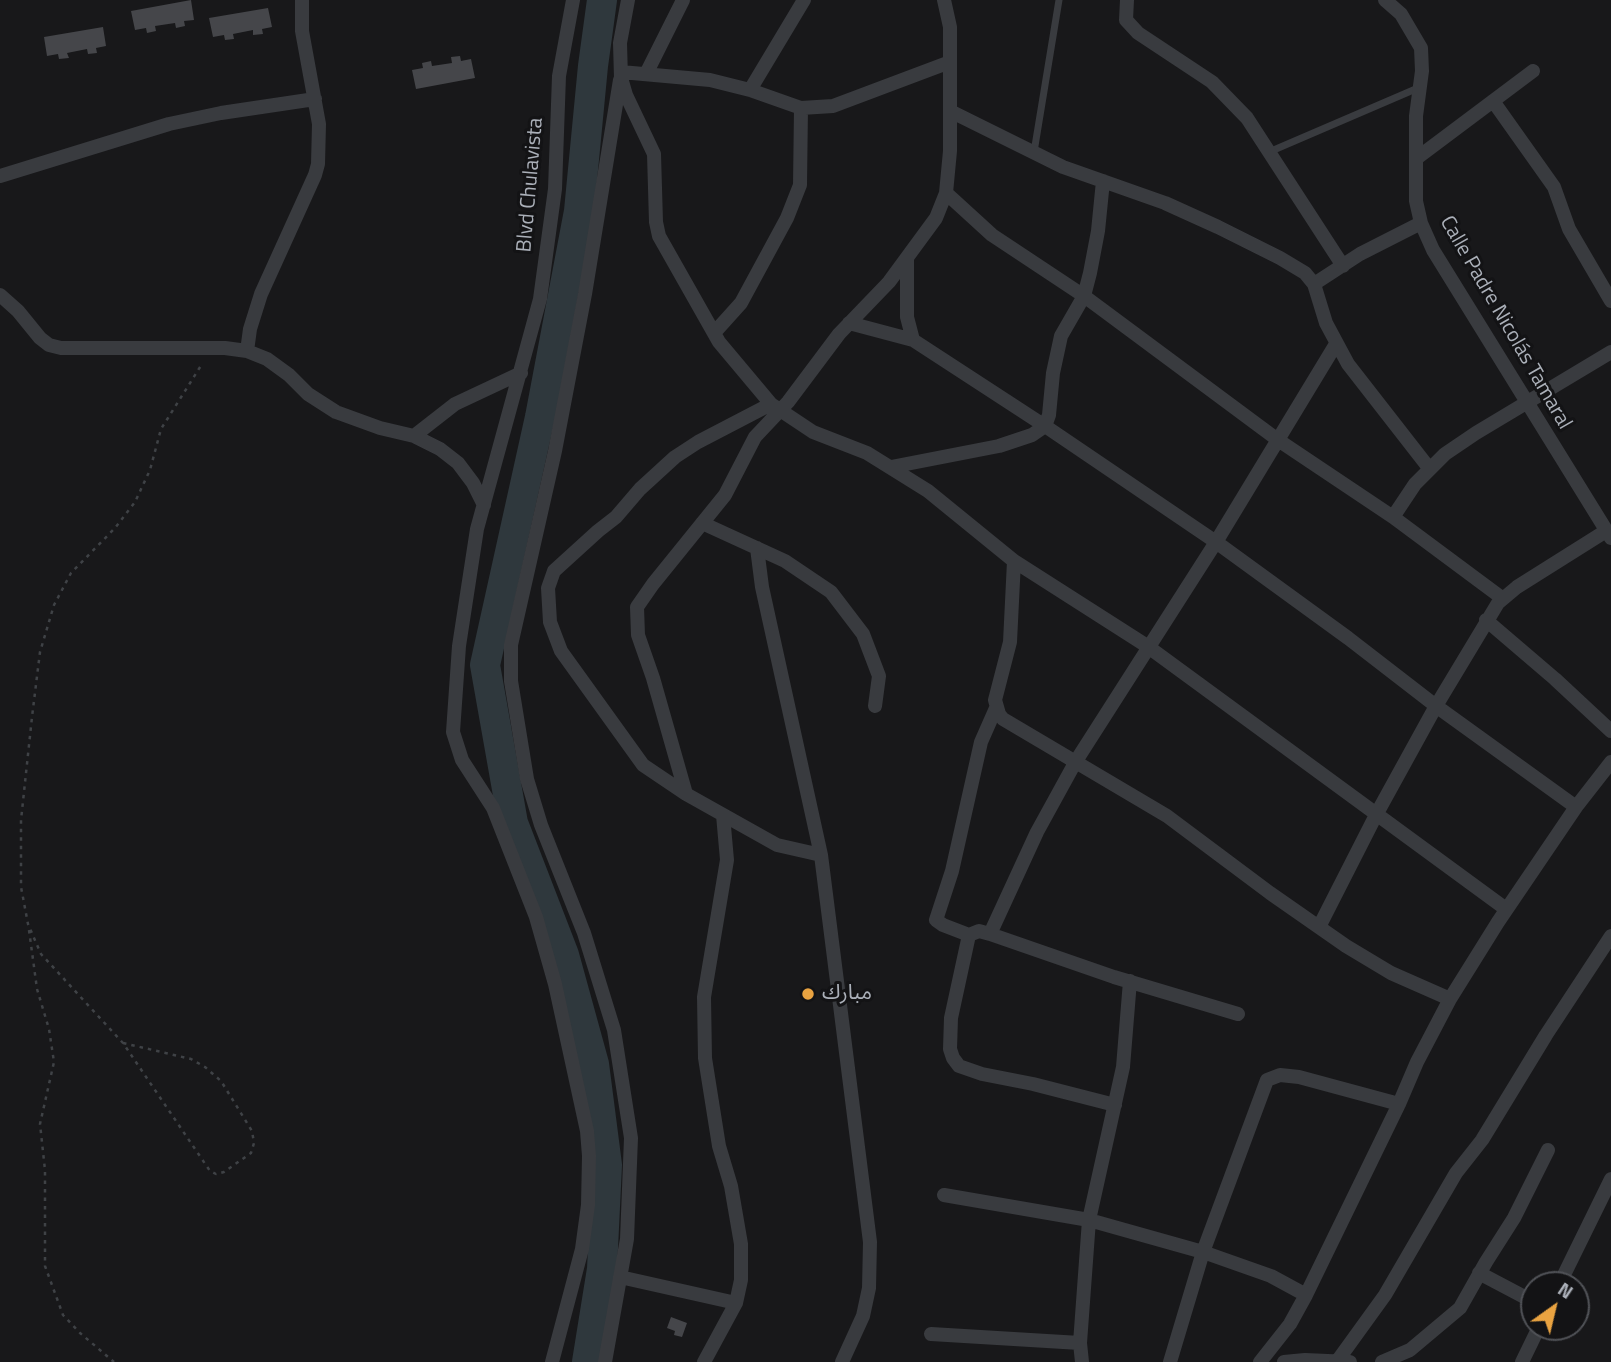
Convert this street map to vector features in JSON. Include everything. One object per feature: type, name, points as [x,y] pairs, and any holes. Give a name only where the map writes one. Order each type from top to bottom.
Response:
[{"type":"street","points":[[247,351],[250,329],[261,294],[316,175],[320,146],[319,124],[303,31],[302,0]]},
{"type":"street","name":"Blvd Chulavista","points":[[552,1362],[582,1249],[588,1205],[589,1156],[579,1090],[555,984],[536,917],[493,808],[462,760],[453,732],[459,646],[469,574],[484,505],[521,373],[542,285],[555,189],[559,76],[573,0]]},
{"type":"street","points":[[628,0],[620,43],[621,72],[626,95],[654,154],[659,236],[719,342],[775,407],[813,432],[849,445],[891,467],[928,491],[1014,561],[1147,646],[1506,909]]},
{"type":"street","points":[[646,74],[683,0]]},
{"type":"street","points":[[750,90],[804,0]]},
{"type":"street","points":[[686,794],[638,635],[637,607],[653,583],[725,495],[755,437],[775,407],[889,282],[936,218],[946,193],[950,111],[950,27],[944,0]]},
{"type":"street","points":[[1127,0],[1126,20],[1138,33],[1212,82],[1247,118],[1343,266]]},
{"type":"street","name":"Calle Padre Nicolás Tamaral","points":[[1385,0],[1401,14],[1421,48],[1422,71],[1416,116],[1416,201],[1421,222],[1433,250],[1525,403],[1609,535]]},
{"type":"street","points":[[621,72],[710,80],[750,90],[801,108],[834,106],[950,62]]},
{"type":"street","points":[[1417,158],[1533,71]]},
{"type":"street","points":[[605,1362],[627,1239],[631,1138],[614,1030],[584,933],[541,825],[527,779],[511,681],[511,645],[555,450],[621,72]]},
{"type":"street","points":[[0,176],[169,124],[220,113],[315,99]]},
{"type":"street","points":[[1493,100],[1554,187],[1569,229],[1611,301]]},
{"type":"street","points":[[714,333],[741,303],[787,218],[800,185],[801,108]]},
{"type":"street","points":[[950,111],[1063,167],[1165,204],[1255,245],[1305,273],[1314,284],[1326,323],[1336,344],[1429,468]]},
{"type":"street","points":[[891,467],[1009,443],[1032,435],[1045,426],[1061,336],[1084,296],[1094,256],[1104,181]]},
{"type":"street","points":[[946,193],[992,235],[1084,296],[1279,440],[1393,517],[1502,598]]},
{"type":"street","points":[[1314,284],[1421,222]]},
{"type":"street","points":[[907,258],[907,317],[913,340]]},
{"type":"street","points":[[0,295],[18,311],[40,338],[49,345],[61,348],[225,348],[247,351],[267,359],[289,375],[308,394],[336,412],[380,428],[414,436],[440,449],[458,463],[473,483],[484,505]]},
{"type":"street","points":[[849,323],[913,340],[1045,426],[1216,542],[1576,807]]},
{"type":"street","points":[[990,934],[1037,832],[1076,761],[1147,646],[1216,542],[1336,344]]},
{"type":"street","points":[[1393,517],[1429,468],[1476,433],[1611,352]]},
{"type":"street","points":[[414,436],[455,404],[521,373]]},
{"type":"street","points":[[775,407],[698,442],[675,457],[640,489],[616,517],[554,571],[548,588],[550,622],[561,651],[643,765],[686,794],[777,845],[821,855]]},
{"type":"street","points":[[702,523],[785,561],[831,592],[863,634],[879,676],[875,706]]},
{"type":"street","points":[[1319,927],[1436,706],[1486,620],[1502,598],[1609,535]]},
{"type":"street","points":[[757,548],[762,587],[821,855],[870,1242],[869,1288],[863,1316],[842,1362]]},
{"type":"street","points":[[1014,561],[1010,642],[997,687],[996,708],[981,742],[952,872],[936,920],[969,935],[979,931],[990,934],[1238,1014]]},
{"type":"street","points":[[1486,620],[1611,731]]},
{"type":"street","points":[[996,708],[1003,719],[1167,816],[1319,927],[1391,972],[1450,999]]},
{"type":"street","points":[[1260,1362],[1290,1324],[1306,1295],[1417,1062],[1450,999],[1506,909],[1576,807],[1611,762]]},
{"type":"street","points":[[704,1362],[736,1303],[741,1280],[741,1244],[731,1186],[719,1146],[705,1058],[704,997],[727,860],[723,815]]},
{"type":"street","points":[[969,935],[951,1017],[950,1049],[959,1066],[982,1074],[1115,1105]]},
{"type":"street","points":[[1284,1362],[1344,1361],[1456,1173],[1482,1140],[1611,936]]},
{"type":"street","points":[[1082,1362],[1080,1343],[1089,1220],[1123,1068],[1130,981]]},
{"type":"street","points":[[1170,1362],[1203,1252],[1267,1080],[1280,1075],[1299,1077],[1399,1104]]},
{"type":"street","points":[[1382,1362],[1410,1350],[1460,1308],[1514,1218],[1548,1150]]},
{"type":"street","points":[[1566,1271],[1611,1179]]},
{"type":"street","points":[[944,1195],[1089,1220],[1203,1252],[1271,1276],[1306,1295]]},
{"type":"street","points":[[1479,1273],[1520,1295]]},
{"type":"street","points":[[620,1277],[736,1303]]},
{"type":"street","points":[[931,1334],[1080,1343]]},
{"type":"street","points":[[1521,1362],[1532,1341]]},
{"type":"lane","points":[[1034,153],[1059,0]]},
{"type":"lane","points":[[1269,152],[1418,89]]},
{"type":"path","points":[[114,1362],[63,1315],[45,1266],[45,1170],[40,1124],[54,1062],[37,989],[21,887],[21,820],[40,652],[54,605],[71,573],[135,502],[150,470],[161,429],[202,364]]},
{"type":"path","points":[[28,924],[41,954],[123,1043],[210,1171],[216,1174],[224,1172],[251,1153],[254,1143],[251,1131],[221,1081],[205,1067],[191,1059],[123,1043]]},
{"type":"building","points":[[191,0],[194,20],[184,21],[185,26],[176,28],[175,23],[155,26],[156,31],[147,33],[146,28],[135,30],[131,11]]},
{"type":"building","points":[[268,8],[272,27],[262,29],[263,34],[253,35],[253,30],[233,34],[234,39],[225,40],[224,35],[213,37],[209,18]]},
{"type":"building","points":[[103,27],[106,46],[96,48],[97,53],[88,54],[87,49],[67,53],[69,58],[59,59],[58,54],[47,56],[44,37]]},
{"type":"building","points":[[460,56],[461,61],[471,59],[475,78],[416,89],[412,70],[423,68],[422,63],[431,61],[432,66],[452,63],[451,57]]},
{"type":"building","points":[[671,1317],[687,1323],[682,1337],[674,1335],[675,1331],[667,1328]]},
{"type":"waterway","points":[[587,1362],[602,1269],[607,1165],[594,1064],[564,955],[513,823],[485,665],[540,417],[579,211],[602,0]]},
{"type":"place","name":"مبارك","points":[[808,994]]}]
